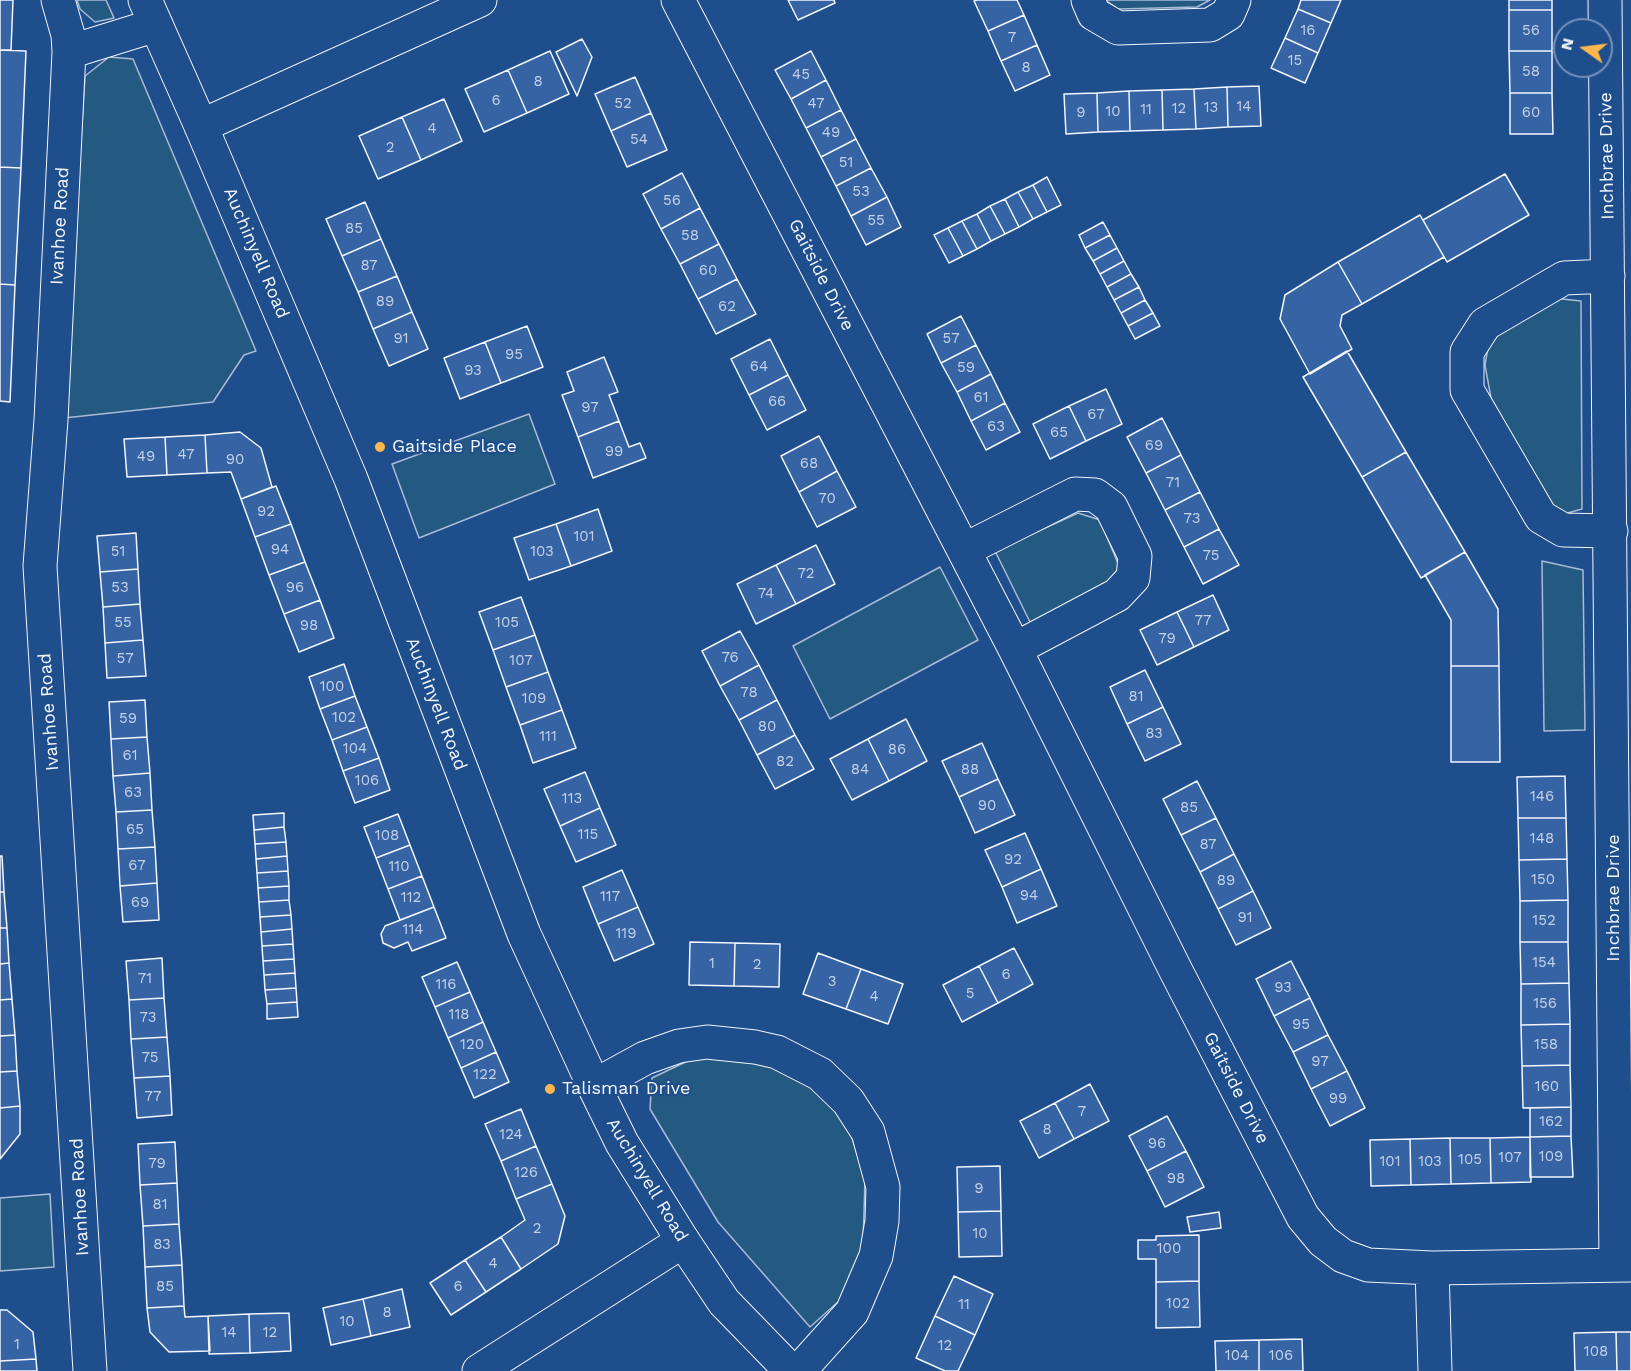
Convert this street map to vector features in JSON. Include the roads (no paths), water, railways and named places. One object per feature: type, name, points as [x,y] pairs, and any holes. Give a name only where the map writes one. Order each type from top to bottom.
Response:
[{"type":"street","name":"Ivanhoe Road","points":[[58,0],[68,35],[69,52],[51,420],[40,566],[90,1371]]},
{"type":"street","points":[[201,126],[480,0]]},
{"type":"street","name":"Gaitside Drive","points":[[678,0],[1015,649],[1176,971],[1303,1217],[1323,1241],[1342,1256],[1368,1265],[1432,1268],[1623,1265]]},
{"type":"street","points":[[1088,0],[1094,14],[1118,28],[1210,24],[1228,14],[1234,0]]},
{"type":"street","name":"Inchbrae Drive","points":[[1605,0],[1623,1265]]},
{"type":"street","points":[[69,52],[150,13]]},
{"type":"street","name":"Auchinyell Road","points":[[150,13],[201,126],[351,479],[524,934],[594,1086],[622,1143],[724,1302],[791,1371]]},
{"type":"street","points":[[1608,276],[1564,278],[1485,324],[1467,352],[1467,390],[1541,517],[1563,530],[1611,531]]},
{"type":"street","points":[[964,550],[1076,494],[1095,495],[1111,507],[1135,556],[1133,578],[1118,595],[1015,649]]},
{"type":"street","points":[[594,1086],[653,1055],[679,1046],[707,1042],[755,1047],[777,1052],[820,1074],[848,1101],[868,1132],[883,1187],[882,1221],[876,1256],[852,1312],[799,1371]]},
{"type":"street","points":[[478,1371],[683,1241]]},
{"type":"street","points":[[1432,1268],[1435,1371]]},
{"type":"place","name":"Gaitside Place","points":[[380,447]]},
{"type":"place","name":"Talisman Drive","points":[[550,1089]]}]
